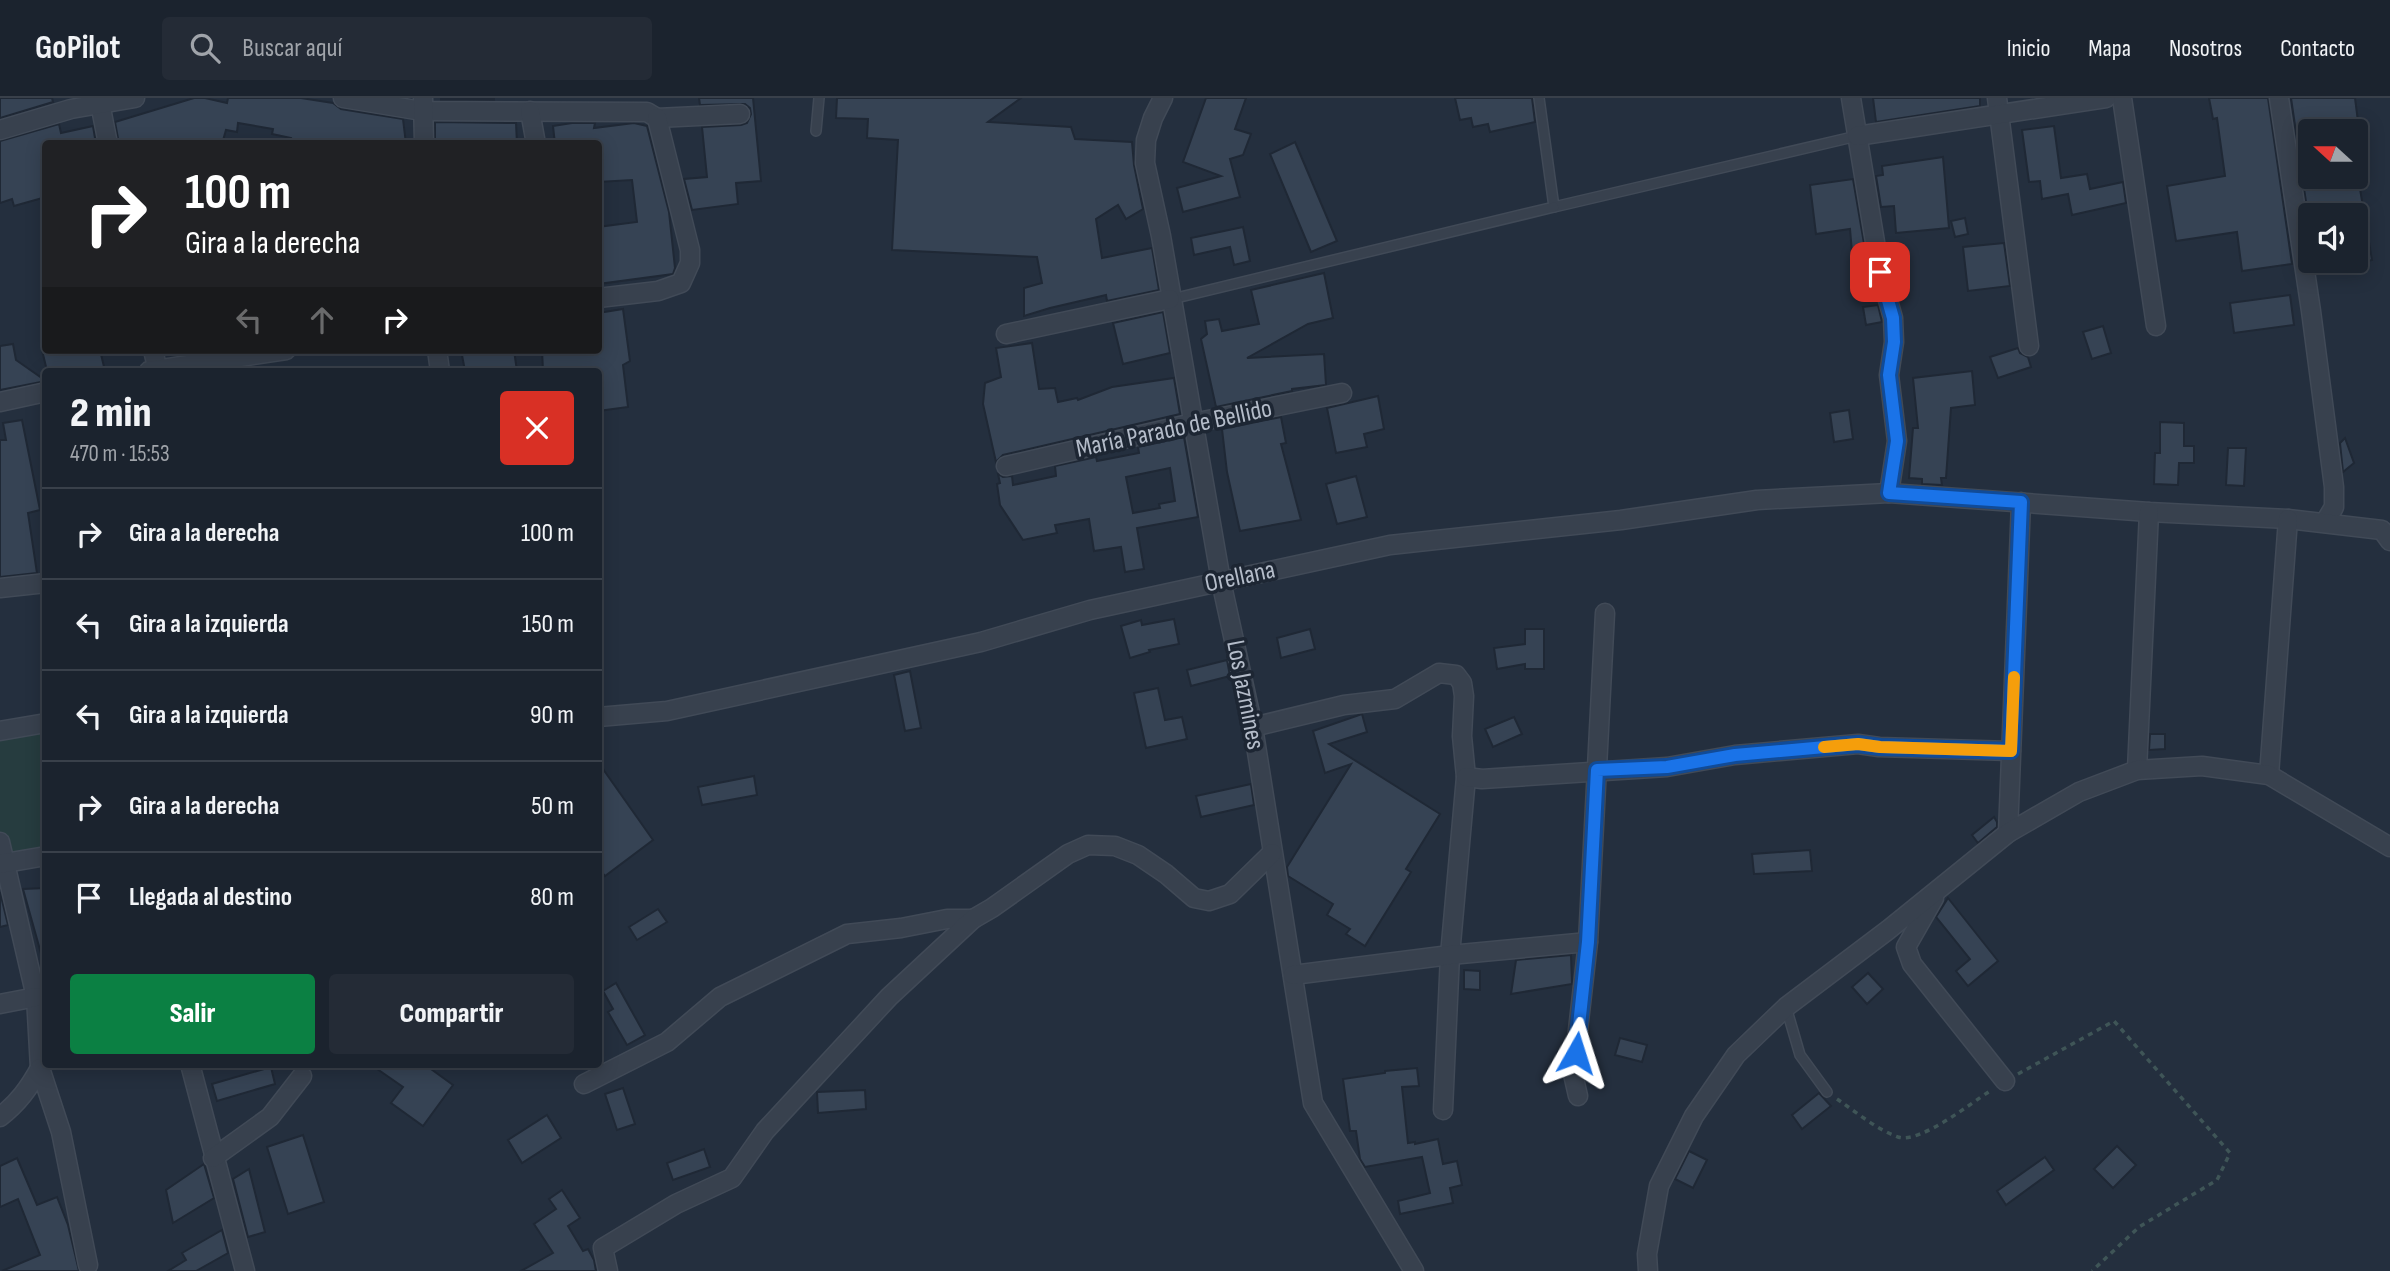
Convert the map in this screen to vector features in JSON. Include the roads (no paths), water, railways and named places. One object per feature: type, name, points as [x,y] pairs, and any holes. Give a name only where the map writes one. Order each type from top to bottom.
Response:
[{"type":"street","points":[[0,130],[99,101],[135,98]]},
{"type":"street","points":[[343,98],[530,111],[647,112],[657,118],[740,114]]},
{"type":"street","name":"Los Jazmines","points":[[1163,98],[1146,140],[1145,163],[1161,236],[1221,581],[1253,727],[1313,1103],[1414,1271]]},
{"type":"street","points":[[1851,98],[1880,272],[1893,318],[1894,342],[1889,375],[1897,441],[1889,493]]},
{"type":"street","points":[[1857,136],[1999,106],[2106,98]]},
{"type":"street","points":[[2122,98],[2156,326]]},
{"type":"street","points":[[2278,98],[2311,311],[2333,487],[2334,507],[2325,522]]},
{"type":"street","points":[[99,101],[106,140]]},
{"type":"street","points":[[423,104],[424,140]]},
{"type":"street","points":[[1999,106],[2029,346]]},
{"type":"street","points":[[530,111],[535,140]]},
{"type":"street","points":[[602,298],[658,291],[681,283],[690,263],[690,250],[657,118]]},
{"type":"street","points":[[1006,334],[1170,299]]},
{"type":"street","points":[[168,368],[260,354]]},
{"type":"street","points":[[0,401],[42,393]]},
{"type":"street","name":"María Parado de Bellido","points":[[1006,466],[1193,423],[1342,393]]},
{"type":"street","name":"Orellana","points":[[602,717],[667,711],[981,642],[1090,610],[1390,545],[1620,520],[1757,500],[1889,493],[2325,522],[2382,530],[2390,541]]},
{"type":"street","points":[[2008,833],[2021,502]]},
{"type":"street","points":[[2137,770],[2149,512]]},
{"type":"street","points":[[2269,775],[2288,519]]},
{"type":"street","points":[[0,588],[42,583]]},
{"type":"street","points":[[1578,1096],[1573,1074],[1588,942],[1605,613]]},
{"type":"street","points":[[1253,727],[1343,705],[1395,699],[1439,673],[1456,675],[1462,683],[1462,736],[1466,777],[1450,955],[1443,1110]]},
{"type":"street","points":[[0,731],[42,724]]},
{"type":"street","points":[[1466,777],[1482,779],[1667,767],[1735,755],[1858,744],[2011,751]]},
{"type":"street","points":[[1648,1271],[1647,1254],[1659,1186],[1694,1116],[1736,1055],[1786,1007],[2008,833],[2079,792],[2137,770],[2202,766],[2269,775],[2390,847]]},
{"type":"street","points":[[0,842],[36,997],[40,1068],[61,1132],[88,1265]]},
{"type":"street","points":[[608,1271],[603,1248],[676,1204],[732,1178],[765,1131],[889,997],[973,919],[1068,854],[1088,845],[1115,846],[1138,855],[1194,898],[1209,901],[1230,894],[1272,853]]},
{"type":"street","points":[[3,864],[42,857]]},
{"type":"street","points":[[1937,891],[1906,947],[1912,964],[2005,1082]]},
{"type":"street","points":[[584,1084],[667,1042],[720,997],[846,934],[901,929],[947,919],[973,919]]},
{"type":"street","points":[[1293,975],[1450,955],[1588,942]]},
{"type":"street","points":[[0,1004],[36,997]]},
{"type":"street","points":[[0,1117],[14,1106],[29,1088],[40,1068]]},
{"type":"street","points":[[191,1068],[245,1271]]},
{"type":"street","points":[[213,1158],[270,1117],[302,1076]]},
{"type":"lane","points":[[816,131],[819,98]]},
{"type":"lane","points":[[1539,98],[1555,207]]},
{"type":"lane","points":[[1170,299],[1857,136]]},
{"type":"lane","points":[[1786,1007],[1800,1055],[1827,1092]]}]
